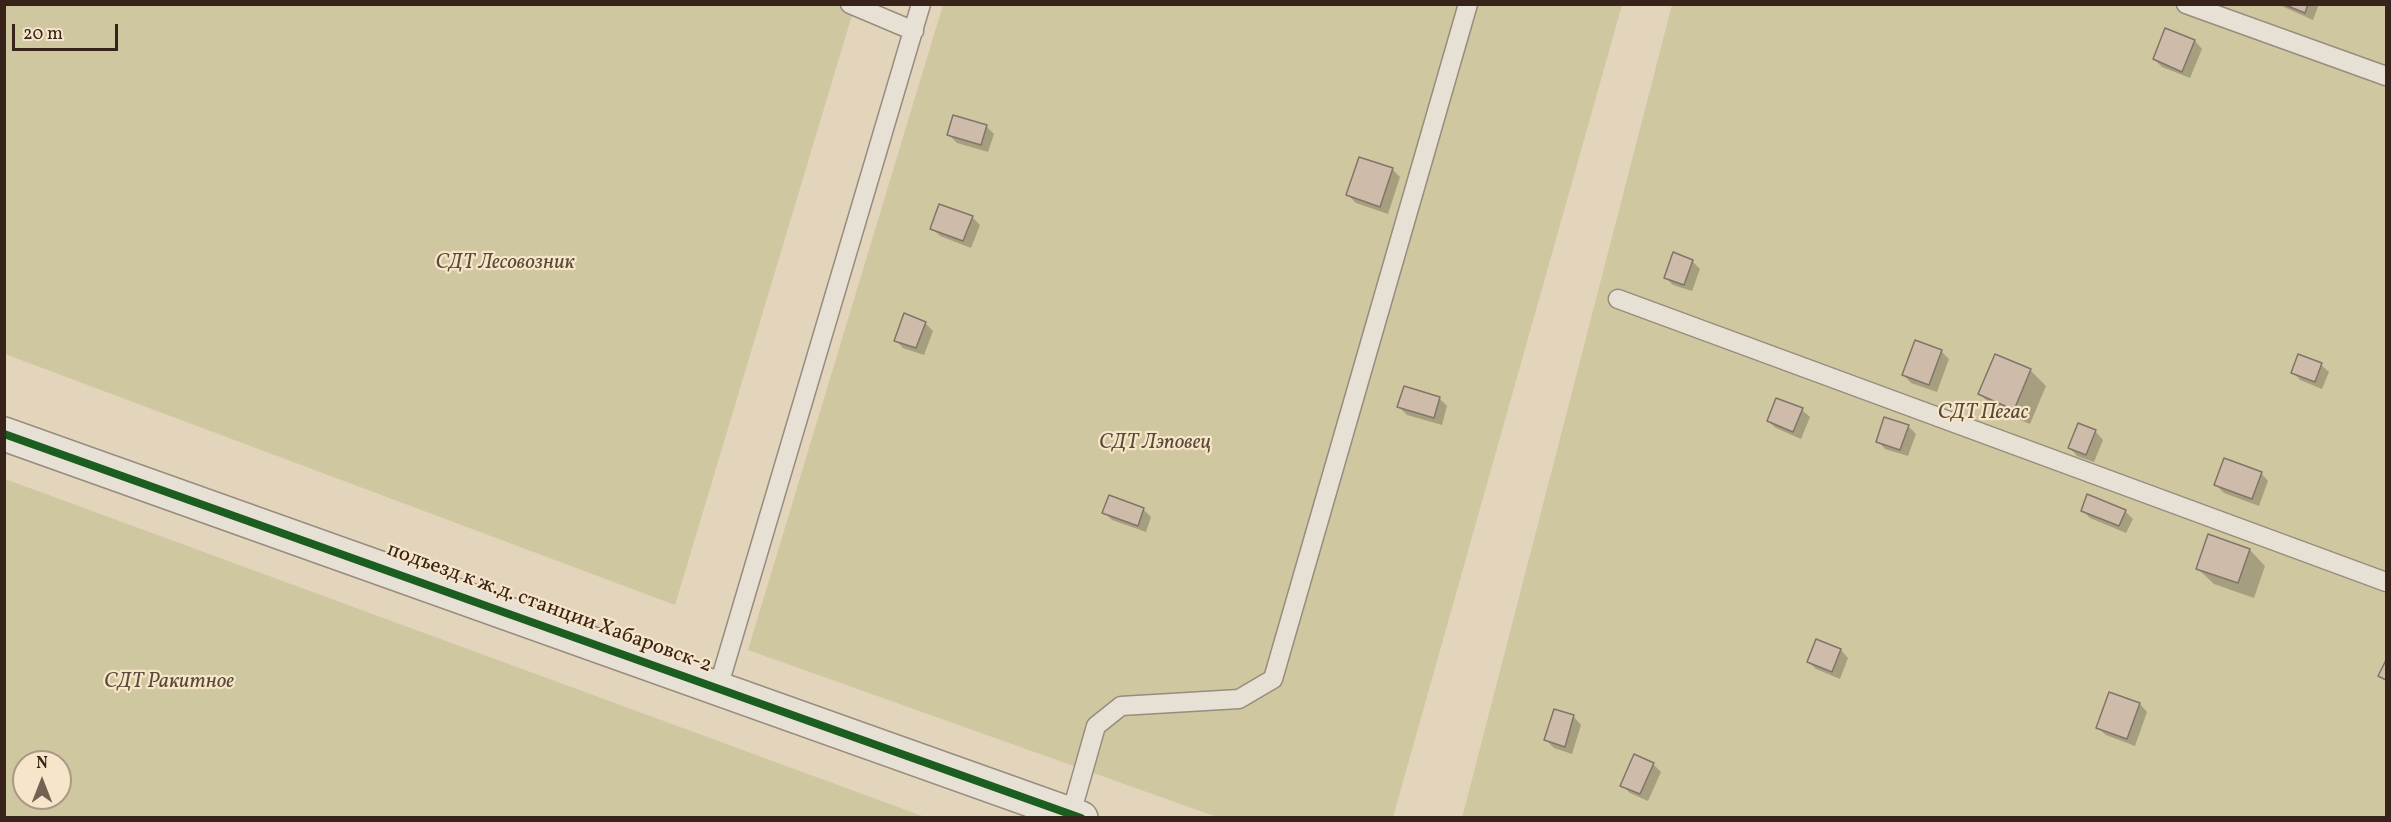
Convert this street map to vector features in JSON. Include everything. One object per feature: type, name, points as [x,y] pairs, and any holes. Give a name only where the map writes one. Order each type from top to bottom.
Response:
[{"type":"street","name":"подъезд к ж.д. станции Хабаровск-2","points":[[4,434],[1076,816]]},
{"type":"lane","points":[[850,4],[914,31]]},
{"type":"lane","points":[[718,688],[921,4]]},
{"type":"lane","points":[[1076,816],[1096,726],[1121,706],[1239,699],[1273,679],[1468,4]]},
{"type":"lane","points":[[2186,4],[2386,76]]},
{"type":"lane","points":[[1618,299],[2386,582]]},
{"type":"green space","name":"СДТ Лесовозник","points":[[4,5],[855,5],[675,605],[5,354]]},
{"type":"green space","name":"СДТ Лэповец","points":[[943,5],[1622,5],[1393,817],[1217,817],[748,650]]},
{"type":"green space","name":"СДТ Пегас","points":[[1672,5],[2386,5],[2386,817],[1462,818]]},
{"type":"green space","name":"СДТ Ракитное","points":[[4,479],[925,817],[5,817]]},
{"type":"building","points":[[2283,4],[2308,4],[2305,13]]},
{"type":"building","points":[[2165,28],[2195,40],[2182,72],[2153,59]]},
{"type":"building","points":[[953,115],[987,125],[981,145],[947,135]]},
{"type":"building","points":[[1359,157],[1393,168],[1380,207],[1346,195]]},
{"type":"building","points":[[939,204],[973,216],[963,241],[930,229]]},
{"type":"building","points":[[1673,252],[1693,260],[1684,285],[1664,278]]},
{"type":"building","points":[[904,313],[926,322],[916,348],[894,341]]},
{"type":"building","points":[[1915,340],[1942,350],[1929,385],[1902,375]]},
{"type":"building","points":[[1995,354],[2031,369],[2014,410],[1978,394]]},
{"type":"building","points":[[2298,354],[2322,363],[2315,382],[2291,373]]},
{"type":"building","points":[[1404,386],[1440,397],[1434,418],[1397,407]]},
{"type":"building","points":[[1776,398],[1803,408],[1793,432],[1767,421]]},
{"type":"building","points":[[1884,417],[1909,425],[1900,450],[1876,442]]},
{"type":"building","points":[[2078,423],[2096,430],[2086,455],[2068,448]]},
{"type":"building","points":[[2224,458],[2262,472],[2252,499],[2214,485]]},
{"type":"building","points":[[2087,494],[2126,510],[2119,526],[2081,511]]},
{"type":"building","points":[[1109,495],[1144,508],[1138,526],[1102,513]]},
{"type":"building","points":[[2208,534],[2250,549],[2238,583],[2196,569]]},
{"type":"building","points":[[1816,639],[1841,649],[1832,672],[1807,662]]},
{"type":"building","points":[[2386,660],[2386,680],[2378,676]]},
{"type":"building","points":[[2109,692],[2140,703],[2127,739],[2096,728]]},
{"type":"building","points":[[1554,709],[1574,715],[1565,747],[1544,740]]},
{"type":"building","points":[[1634,754],[1654,763],[1640,794],[1620,786]]},
{"type":"cycle path","points":[[4,434],[1081,818]]}]
